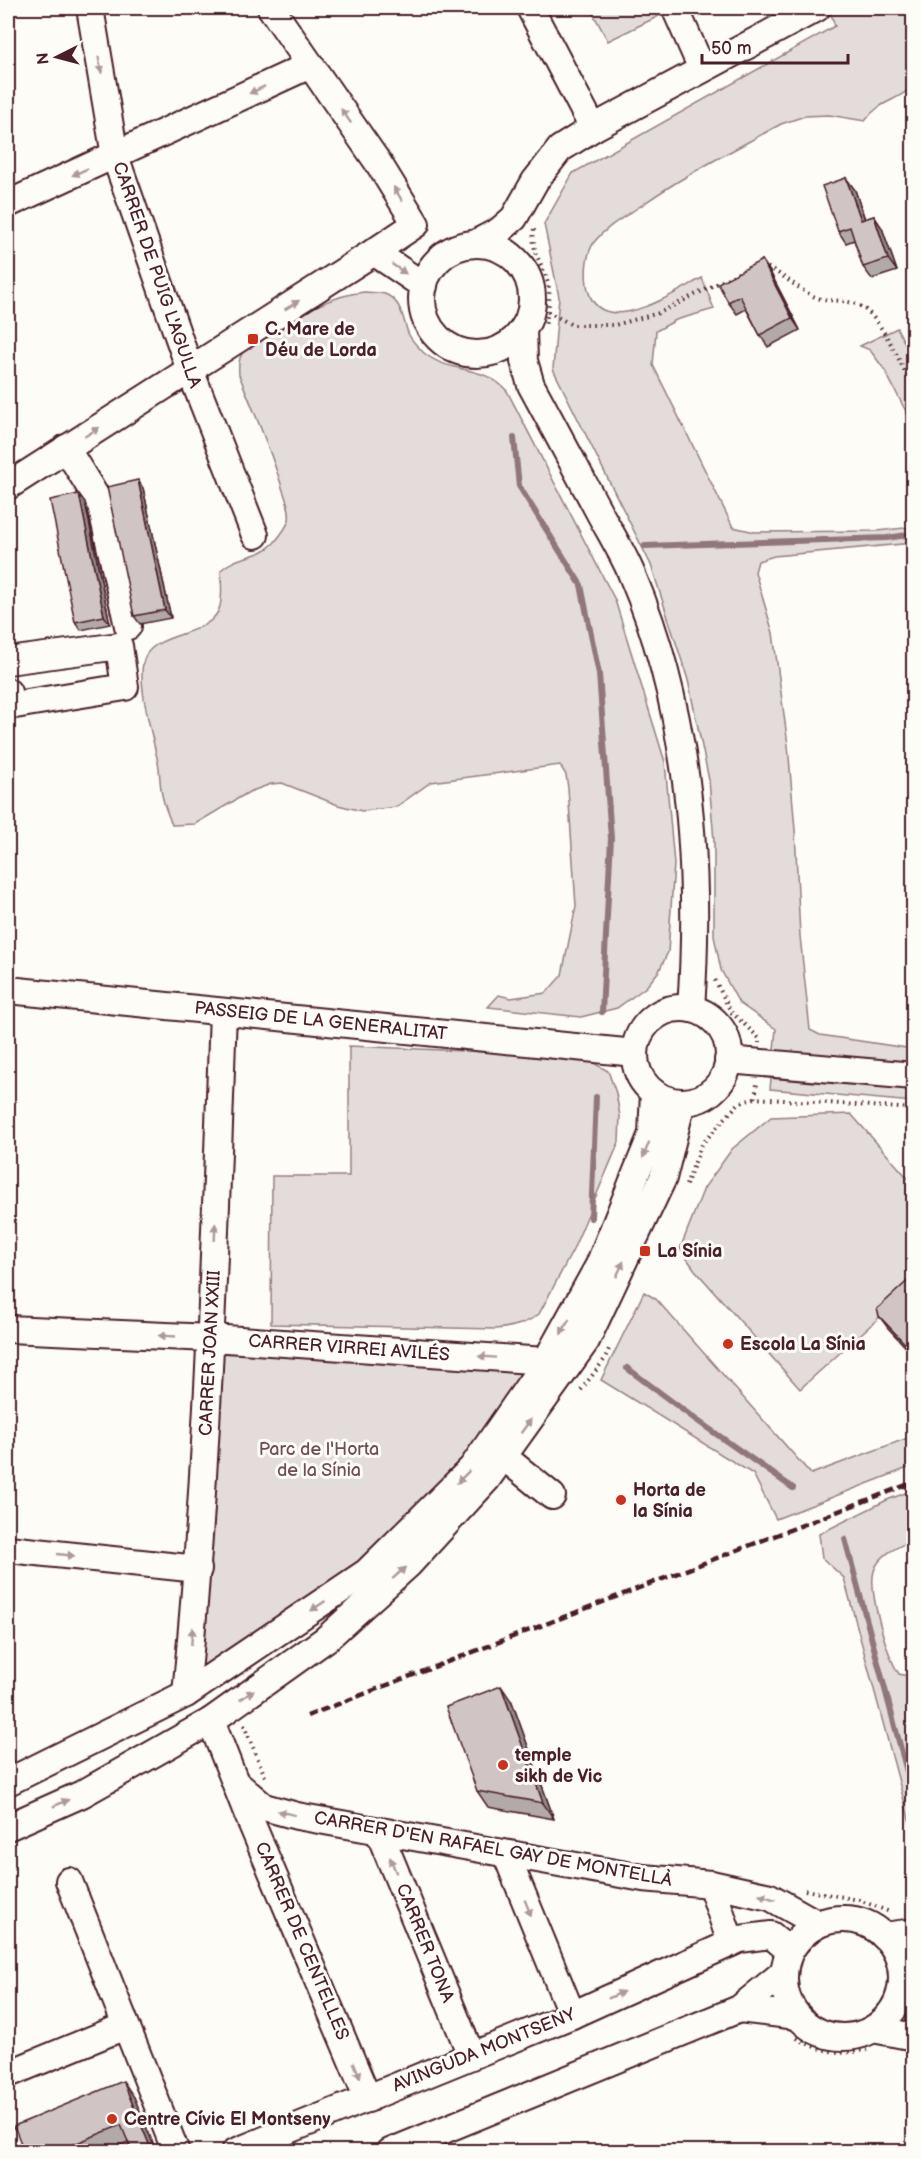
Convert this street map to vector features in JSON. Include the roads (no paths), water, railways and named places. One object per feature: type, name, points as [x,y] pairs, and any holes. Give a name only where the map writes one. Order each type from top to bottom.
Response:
[{"type":"street","name":"CARRER DE PUIG L'AGULLA","points":[[90,8],[115,156],[190,370],[255,535]]},
{"type":"street","points":[[8,486],[416,224],[380,164],[271,8]]},
{"type":"street","points":[[530,8],[593,128]]},
{"type":"street","points":[[675,8],[702,69]]},
{"type":"street","points":[[524,329],[502,348],[488,353],[470,354],[452,348],[438,337],[427,322],[423,304],[424,286],[429,273],[448,253],[474,244],[499,231],[514,218],[535,182],[560,148],[814,8]]},
{"type":"street","points":[[8,204],[310,65]]},
{"type":"street","points":[[514,218],[517,261]]},
{"type":"street","points":[[474,244],[497,248],[517,261],[526,273],[531,288],[532,303],[524,329],[524,361],[531,385],[632,574],[654,637],[677,717],[692,824],[696,896],[691,1009]]},
{"type":"street","points":[[374,252],[424,286]]},
{"type":"street","points":[[488,353],[531,385]]},
{"type":"street","points":[[66,448],[101,505],[128,626]]},
{"type":"street","points":[[8,661],[119,646],[125,687],[9,706],[8,692]]},
{"type":"street","name":"PASSEIG DE LA GENERALITAT","points":[[8,990],[635,1053]]},
{"type":"street","points":[[675,1008],[691,1009],[715,1022],[723,1033],[728,1046],[728,1060],[725,1073],[713,1089],[696,1100],[682,1102],[668,1099],[654,1092],[643,1081],[637,1068],[635,1053],[638,1037],[647,1023],[660,1013],[675,1008]]},
{"type":"street","name":"CARRER JOAN XXIII","points":[[186,1694],[198,1569],[211,1338],[223,1011]]},
{"type":"street","points":[[728,1060],[914,1076]]},
{"type":"street","points":[[8,1782],[186,1694],[367,1572],[472,1468],[546,1361],[599,1265],[652,1134],[654,1092]]},
{"type":"street","points":[[8,1827],[82,1794],[211,1721],[326,1639],[401,1571],[504,1457],[586,1341],[663,1178],[682,1102]]},
{"type":"street","name":"CARRER VIRREI AVILÉS","points":[[8,1329],[211,1338],[546,1361]]},
{"type":"street","points":[[504,1457],[552,1496]]},
{"type":"street","points":[[8,1549],[198,1569]]},
{"type":"street","name":"CARRER D'EN RAFAEL GAY DE MONTELLÀ","points":[[211,1721],[237,1784],[264,1807],[297,1816],[380,1832],[643,1878],[711,1884],[770,1897],[818,1924]]},
{"type":"street","name":"CARRER DE CENTELLES","points":[[237,1784],[368,2099]]},
{"type":"street","name":"CARRER TONA","points":[[380,1832],[471,2055]]},
{"type":"street","points":[[506,1854],[572,2015]]},
{"type":"street","points":[[69,1881],[176,2151]]},
{"type":"street","points":[[711,1884],[731,1943]]},
{"type":"street","points":[[390,2151],[739,2009],[787,1961],[802,1935],[818,1924],[833,1919],[849,1919],[872,1926],[884,1936],[897,1955],[907,1988],[874,2038]]},
{"type":"street","points":[[884,1936],[914,1932]]},
{"type":"street","name":"AVINGUDA MONTSENY","points":[[235,2151],[572,2015],[740,1939],[771,1935],[787,1961]]},
{"type":"street","points":[[787,1961],[786,1995],[794,2025]]},
{"type":"street","points":[[739,2009],[811,2028],[828,2036],[914,2037]]},
{"type":"street","points":[[8,2074],[125,2026]]},
{"type":"street","points":[[8,2141],[12,2151]]},
{"type":"waterway","points":[[514,438],[519,486],[581,585],[599,674],[611,838],[602,1012]]},
{"type":"waterway","points":[[645,546],[887,538],[914,534]]},
{"type":"waterway","points":[[591,1218],[596,1097]]},
{"type":"waterway","points":[[627,1368],[793,1488]]},
{"type":"waterway","points":[[845,1539],[914,1798]]},
{"type":"railway","points":[[307,1716],[914,1482]]},
{"type":"place","name":"C. Mare de Déu de Lorda","points":[[253,339]]},
{"type":"place","name":"La Sínia","points":[[645,1251]]},
{"type":"place","name":"Escola La Sínia","points":[[728,1344]]},
{"type":"place","name":"Horta de la Sínia","points":[[621,1500]]},
{"type":"place","name":"temple sikh de Vic","points":[[503,1765]]},
{"type":"place","name":"Centre Cívic El Montseny","points":[[112,2119]]},
{"type":"park label","name":"Parc de l'Horta de la Sínia","points":[[319,1459]]}]
